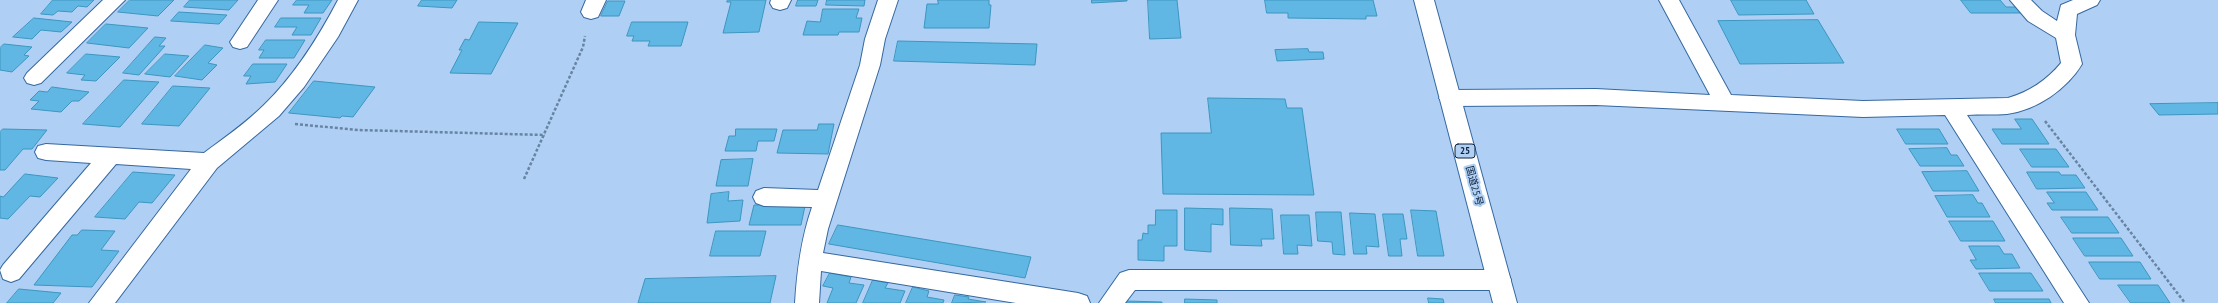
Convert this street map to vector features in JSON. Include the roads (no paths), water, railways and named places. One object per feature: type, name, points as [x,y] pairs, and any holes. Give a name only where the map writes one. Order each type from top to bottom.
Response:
[{"type":"main road","points":[[34,78],[115,0]]},
{"type":"main road","points":[[240,42],[268,0]]},
{"type":"main road","points":[[101,303],[209,162],[271,112],[296,82],[331,32],[348,0]]},
{"type":"main road","points":[[807,303],[810,260],[816,229],[870,64],[875,39],[888,0]]},
{"type":"main road","name":"国道25号","points":[[1424,0],[1506,303]]},
{"type":"main road","points":[[1669,0],[1725,103]]},
{"type":"main road","points":[[2020,0],[2035,16],[2065,35]]},
{"type":"main road","points":[[1450,98],[1596,97],[1863,109],[2008,106],[2028,100],[2058,82],[2072,64],[2065,35],[2068,10],[2090,0]]},
{"type":"main road","points":[[1951,107],[2077,303]]},
{"type":"main road","points":[[46,152],[209,162]]},
{"type":"main road","points":[[11,272],[110,156]]},
{"type":"main road","points":[[764,197],[825,198]]},
{"type":"main road","points":[[810,260],[1078,303]]},
{"type":"main road","points":[[1111,303],[1129,280],[1499,280]]}]
